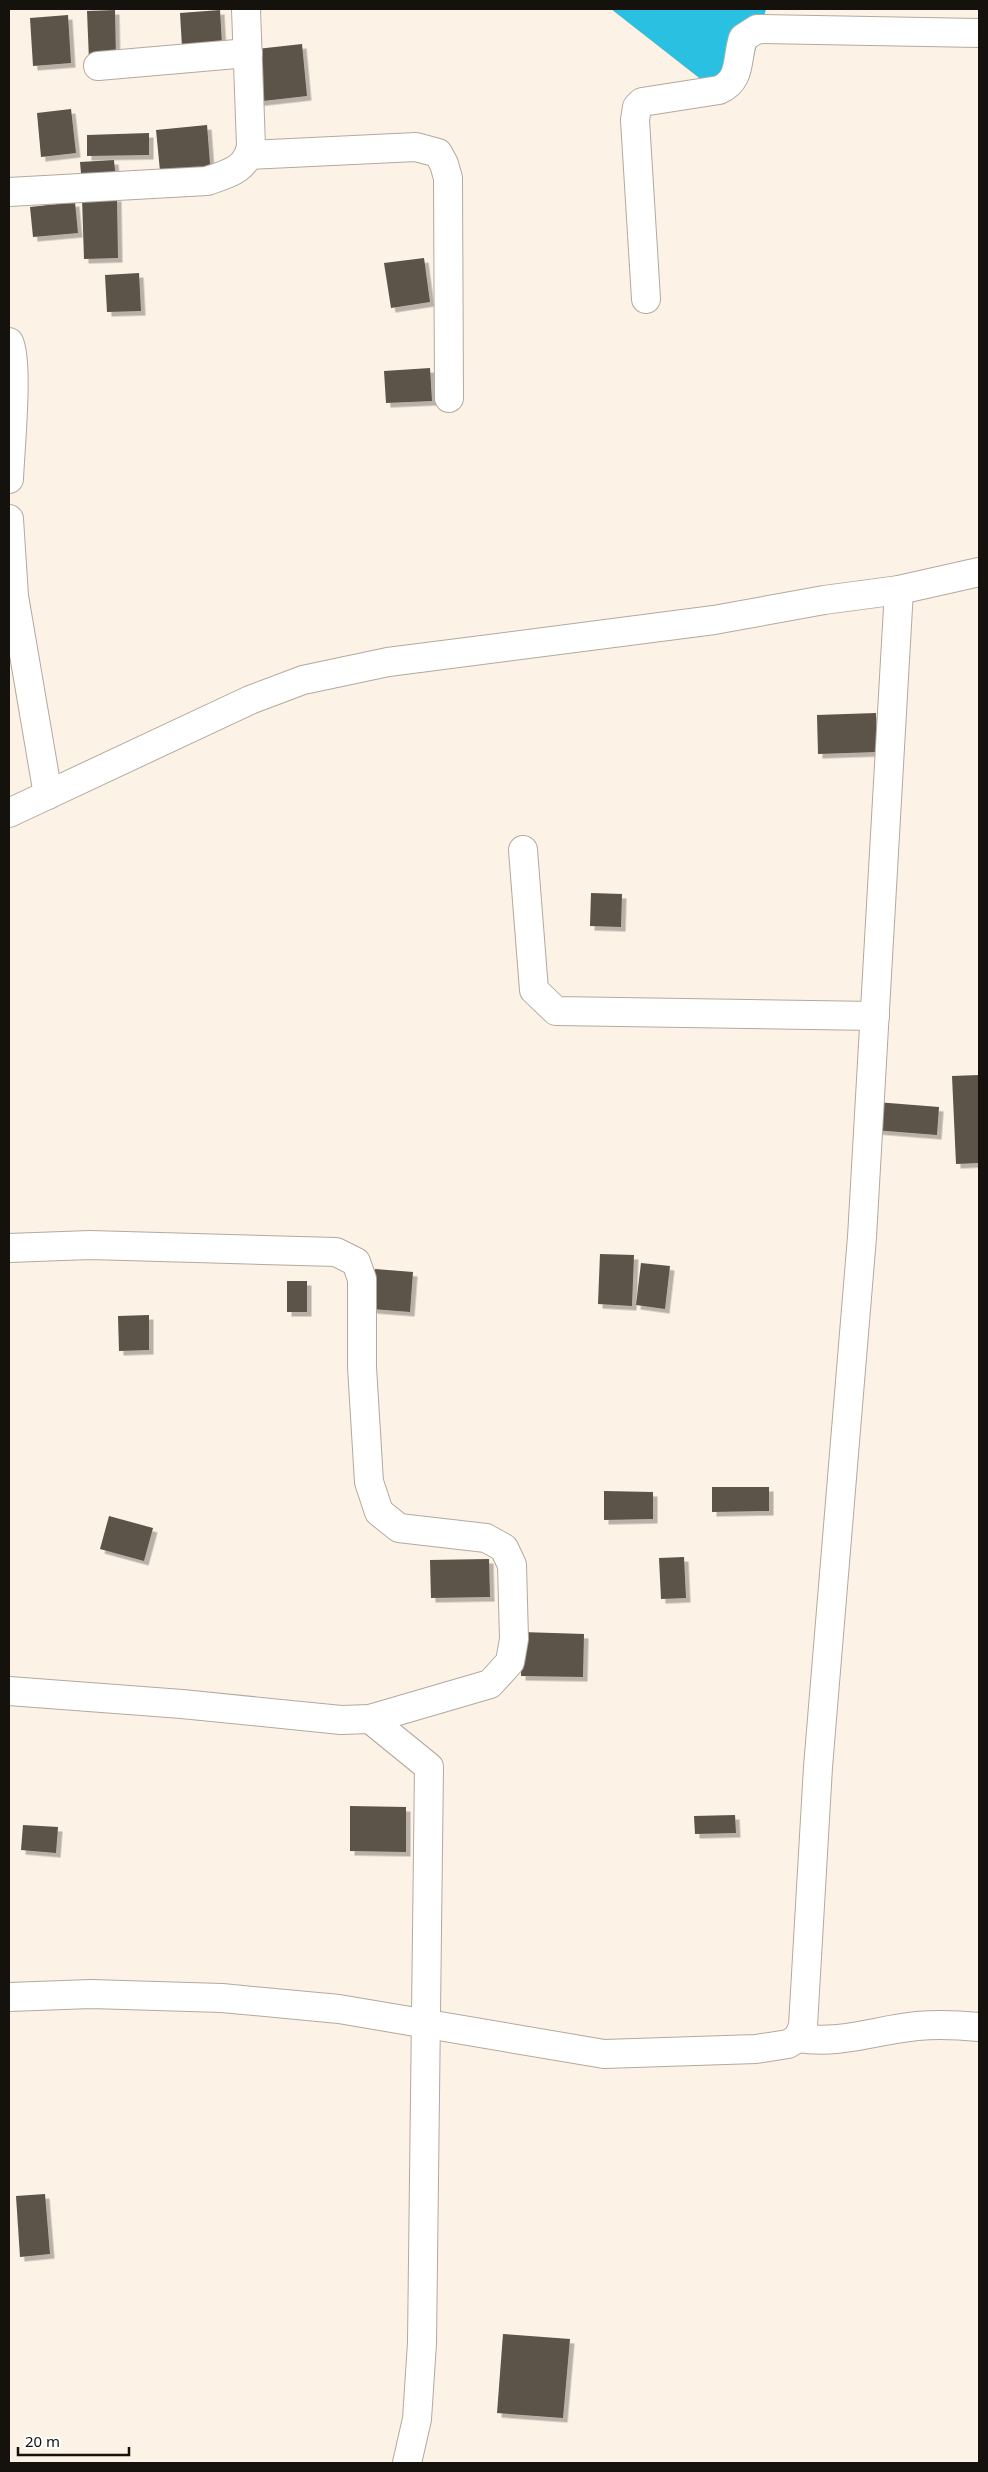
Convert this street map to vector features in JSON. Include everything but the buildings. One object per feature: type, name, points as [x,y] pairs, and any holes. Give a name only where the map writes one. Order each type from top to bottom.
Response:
[{"type":"street","points":[[9,192],[207,181],[233,172],[243,165],[250,155],[252,146],[246,9]]},
{"type":"street","points":[[646,299],[635,120],[636,107],[642,102],[719,90],[726,87],[736,75],[743,38],[756,29],[979,33]]},
{"type":"street","points":[[98,66],[248,53]]},
{"type":"street","points":[[250,155],[416,147],[438,153],[448,178],[449,398]]},
{"type":"street","points":[[9,342],[12,355],[12,421],[9,479]]},
{"type":"street","points":[[9,519],[14,596],[48,795]]},
{"type":"street","points":[[9,813],[250,700],[303,680],[388,662],[714,620],[824,600],[898,590],[979,572]]},
{"type":"street","points":[[9,1997],[92,1994],[222,1998],[347,2010],[604,2054],[756,2049],[788,2044],[798,2038],[803,2026],[818,1767],[862,1237],[898,590]]},
{"type":"street","points":[[523,850],[534,990],[556,1011],[875,1016]]},
{"type":"street","points":[[9,1248],[90,1245],[336,1252],[356,1262],[362,1280],[362,1368],[370,1482],[379,1512],[399,1528],[486,1538],[504,1548],[512,1565],[514,1639],[510,1662],[490,1684],[370,1719],[340,1720],[182,1704],[9,1691]]},
{"type":"street","points":[[370,1719],[429,1768],[422,2343],[417,2419],[407,2463]]},
{"type":"street","points":[[798,2038],[820,2042],[919,2026],[979,2027]]},
{"type":"water","points":[[611,9],[766,9],[747,83],[712,88]]}]
